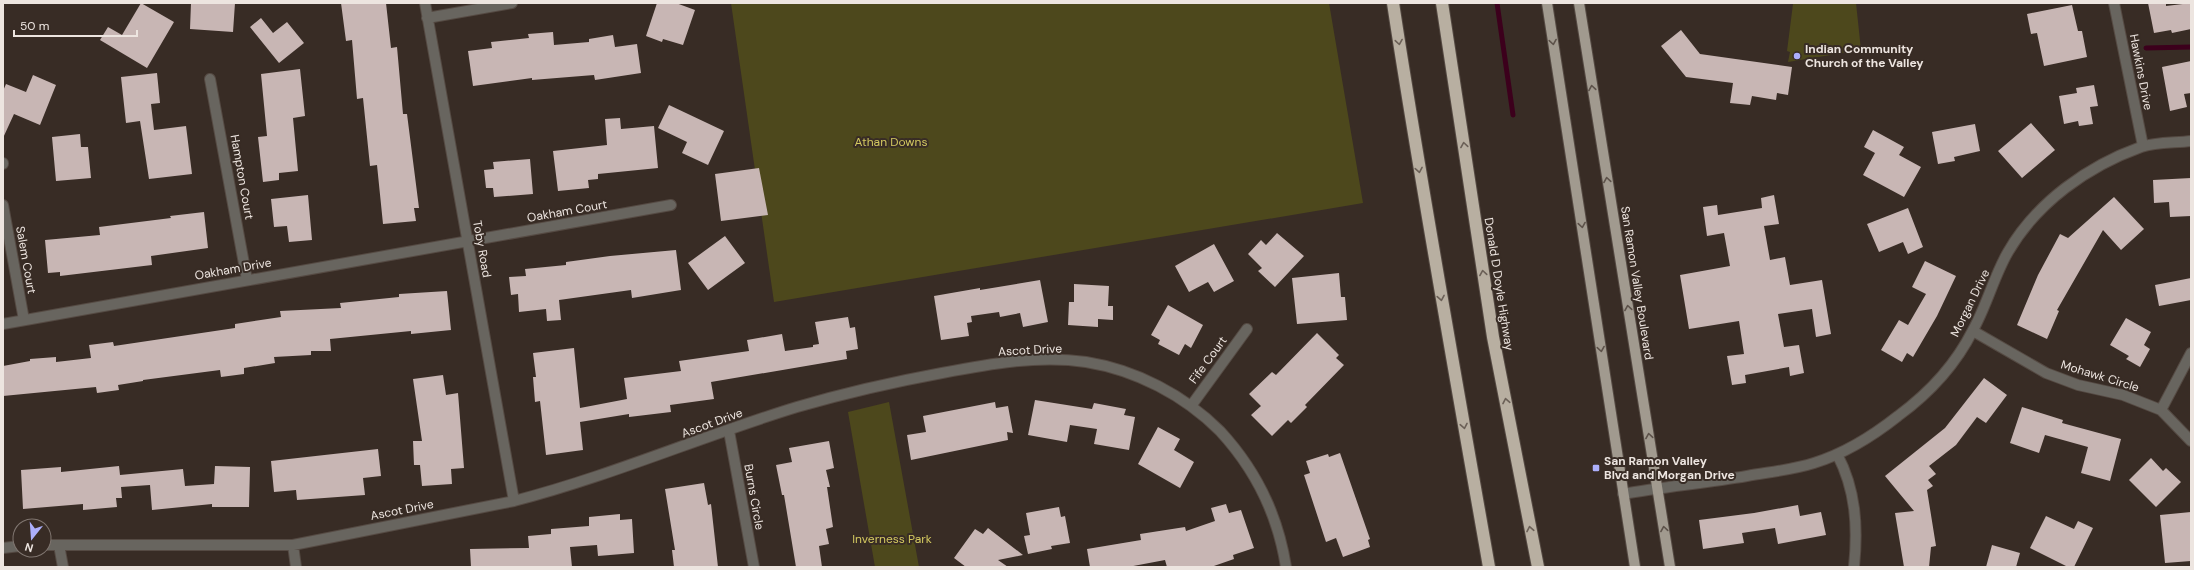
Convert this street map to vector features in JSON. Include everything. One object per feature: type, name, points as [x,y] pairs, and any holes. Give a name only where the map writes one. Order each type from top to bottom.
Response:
[{"type":"highway","points":[[1393,3],[1449,350],[1489,567]]},
{"type":"highway","name":"Donald D Doyle Highway","points":[[1442,3],[1493,337],[1538,567]]},
{"type":"main road","points":[[1547,3],[1635,567]]},
{"type":"main road","name":"San Ramon Valley Boulevard","points":[[1579,3],[1670,567]]},
{"type":"street","name":"Toby Road","points":[[424,3],[514,500]]},
{"type":"street","points":[[427,18],[512,3]]},
{"type":"street","name":"Hawkins Drive","points":[[2114,3],[2142,146]]},
{"type":"street","name":"Hampton Court","points":[[210,79],[247,280]]},
{"type":"street","name":"Morgan Drive","points":[[1623,494],[1678,487],[1794,468],[1815,463],[1837,454],[1877,431],[1915,403],[1948,367],[1973,331],[2009,251],[2040,210],[2064,188],[2090,171],[2142,146],[2191,141]]},
{"type":"street","name":"Salem Court","points":[[3,205],[24,320]]},
{"type":"street","name":"Oakham Court","points":[[468,241],[671,205]]},
{"type":"street","name":"Oakham Drive","points":[[3,324],[468,241]]},
{"type":"street","name":"Fife Court","points":[[1191,406],[1247,329]]},
{"type":"street","name":"Mohawk Circle","points":[[1973,331],[2046,373],[2078,385],[2123,395],[2161,410],[2191,441]]},
{"type":"street","points":[[2161,410],[2191,353]]},
{"type":"street","name":"Ascot Drive","points":[[52,545],[293,545],[514,500],[593,478],[797,407],[880,385],[961,369],[1041,359],[1085,362],[1112,367],[1150,382],[1191,406],[1208,420],[1224,436],[1250,468],[1270,506],[1283,550],[1286,567]]},
{"type":"street","name":"Burns Circle","points":[[729,431],[754,567]]},
{"type":"street","points":[[1837,454],[1850,487],[1856,519],[1854,567]]},
{"type":"street","points":[[59,545],[63,567]]},
{"type":"street","points":[[293,545],[296,567]]},
{"type":"green space","name":"Athan Downs","points":[[731,3],[1329,3],[1363,203],[774,302]]},
{"type":"green space","points":[[1856,3],[1861,50],[1788,62],[1790,52],[1787,51],[1793,4]]},
{"type":"green space","name":"Inverness Park","points":[[889,402],[919,567],[875,567],[848,412]]},
{"type":"building","points":[[141,3],[174,22],[147,68],[100,40],[108,27],[122,35]]},
{"type":"building","points":[[191,3],[235,3],[233,32],[190,29]]},
{"type":"building","points":[[341,3],[386,3],[391,48],[397,47],[403,114],[407,114],[419,208],[414,208],[416,221],[383,224],[377,165],[370,166],[363,98],[357,99],[352,40],[346,41]]},
{"type":"building","points":[[657,3],[676,3],[695,10],[683,45],[663,39],[662,42],[646,36]]},
{"type":"building","points":[[2148,3],[2166,3],[2166,6],[2191,3],[2191,29],[2172,33],[2171,30],[2154,33]]},
{"type":"building","points":[[2072,5],[2078,31],[2082,31],[2087,57],[2044,66],[2037,33],[2031,34],[2027,14]]},
{"type":"building","points":[[261,18],[273,33],[287,22],[304,43],[279,63],[250,27]]},
{"type":"building","points":[[1681,30],[1700,54],[1792,67],[1788,95],[1777,93],[1776,100],[1752,96],[1750,105],[1730,103],[1733,83],[1686,77],[1661,46]]},
{"type":"building","points":[[553,32],[554,45],[589,42],[589,39],[613,35],[615,47],[637,44],[641,73],[595,80],[594,75],[532,80],[532,78],[473,86],[468,51],[492,48],[491,42],[529,38],[528,34]]},
{"type":"building","points":[[2191,61],[2191,93],[2184,94],[2187,107],[2170,111],[2162,67]]},
{"type":"building","points":[[300,69],[305,116],[293,118],[298,171],[279,173],[279,180],[263,182],[258,137],[267,136],[261,74]]},
{"type":"building","points":[[157,73],[160,103],[151,104],[154,130],[186,126],[192,174],[149,179],[140,121],[126,123],[121,77]]},
{"type":"building","points":[[33,75],[56,85],[40,125],[14,114],[3,138],[3,91],[6,84],[26,92]]},
{"type":"building","points":[[2094,85],[2098,106],[2090,107],[2093,124],[2079,126],[2078,121],[2064,124],[2059,96],[2077,93],[2076,88]]},
{"type":"building","points":[[669,105],[724,131],[708,165],[682,153],[687,142],[658,128]]},
{"type":"building","points":[[620,118],[621,129],[654,126],[658,168],[598,174],[598,179],[588,180],[589,188],[558,191],[553,151],[607,145],[605,119]]},
{"type":"building","points":[[2031,123],[2055,150],[2022,178],[1998,151]]},
{"type":"building","points":[[1975,124],[1980,151],[1954,157],[1955,161],[1938,164],[1932,132]]},
{"type":"building","points":[[1873,130],[1904,147],[1899,155],[1921,167],[1904,197],[1863,175],[1875,153],[1864,147]]},
{"type":"building","points":[[80,134],[81,147],[88,147],[91,178],[56,181],[52,137]]},
{"type":"building","points":[[530,159],[533,194],[494,197],[493,188],[486,188],[484,170],[494,169],[493,162]]},
{"type":"building","points":[[759,168],[768,215],[721,221],[715,174]]},
{"type":"building","points":[[2191,178],[2191,216],[2170,217],[2169,202],[2154,203],[2153,180]]},
{"type":"building","points":[[308,195],[312,240],[289,242],[287,226],[274,227],[271,199]]},
{"type":"building","points":[[1774,195],[1779,224],[1764,226],[1770,260],[1785,257],[1790,285],[1822,280],[1831,334],[1816,337],[1812,309],[1778,314],[1784,347],[1799,345],[1804,373],[1790,376],[1789,367],[1745,375],[1746,383],[1732,385],[1727,356],[1744,354],[1739,321],[1689,329],[1680,275],[1730,266],[1724,233],[1707,236],[1703,207],[1717,205],[1718,215],[1762,208],[1761,198]]},
{"type":"building","points":[[2114,197],[2144,229],[2121,250],[2103,230],[2057,310],[2059,311],[2047,339],[2017,325],[2038,275],[2060,234],[2068,238]]},
{"type":"building","points":[[1908,208],[1923,247],[1908,254],[1903,242],[1879,252],[1867,224]]},
{"type":"building","points":[[204,212],[208,248],[151,256],[152,265],[60,276],[60,272],[48,273],[45,240],[100,235],[99,227],[171,218],[170,216]]},
{"type":"building","points":[[1277,233],[1304,256],[1275,287],[1258,271],[1262,268],[1248,254],[1261,240],[1266,245]]},
{"type":"building","points":[[725,236],[745,263],[708,290],[688,263]]},
{"type":"building","points":[[1214,244],[1234,281],[1214,292],[1208,282],[1189,292],[1175,266]]},
{"type":"building","points":[[676,250],[681,290],[632,298],[631,290],[559,300],[561,320],[547,321],[546,309],[519,312],[518,294],[511,295],[509,277],[526,276],[525,269],[566,265],[566,262],[610,256]]},
{"type":"building","points":[[1925,261],[1956,276],[1937,316],[1913,357],[1907,353],[1902,362],[1881,350],[1899,320],[1908,325],[1926,294],[1912,287]]},
{"type":"building","points":[[1339,273],[1341,297],[1345,297],[1347,320],[1297,324],[1292,278]]},
{"type":"building","points":[[2191,278],[2191,300],[2159,306],[2155,285]]},
{"type":"building","points":[[1040,280],[1048,322],[1023,327],[1020,313],[1000,317],[999,312],[971,316],[972,322],[967,323],[969,336],[941,340],[934,296]]},
{"type":"building","points":[[1074,284],[1109,286],[1108,306],[1113,306],[1113,320],[1098,319],[1098,327],[1068,325],[1069,302],[1074,302]]},
{"type":"building","points":[[447,291],[451,330],[411,334],[411,331],[330,339],[331,351],[311,351],[311,355],[274,357],[275,363],[244,368],[244,374],[221,377],[220,370],[143,380],[118,385],[119,390],[97,393],[96,387],[3,396],[3,366],[30,361],[30,359],[56,357],[56,362],[91,358],[89,345],[113,342],[114,346],[235,328],[235,324],[281,317],[280,311],[341,308],[340,303],[399,297],[399,294]]},
{"type":"building","points":[[1168,305],[1203,325],[1191,348],[1185,344],[1179,355],[1158,344],[1160,340],[1151,335]]},
{"type":"building","points":[[848,317],[850,328],[855,327],[858,349],[846,351],[847,359],[711,382],[714,399],[670,405],[671,412],[629,417],[629,414],[580,422],[583,450],[546,455],[540,401],[535,402],[533,377],[536,377],[533,353],[574,348],[580,408],[627,399],[624,378],[681,371],[679,361],[749,351],[747,340],[782,334],[785,351],[813,347],[813,345],[819,344],[815,322]]},
{"type":"building","points":[[2126,318],[2151,332],[2144,345],[2150,349],[2140,367],[2126,359],[2129,356],[2110,345]]},
{"type":"building","points":[[1317,333],[1339,355],[1336,358],[1344,365],[1305,405],[1307,407],[1291,423],[1288,420],[1272,436],[1251,415],[1261,406],[1249,394],[1272,372],[1276,375]]},
{"type":"building","points":[[443,375],[446,395],[458,393],[464,468],[451,469],[452,484],[422,486],[420,465],[414,465],[413,441],[422,441],[413,379]]},
{"type":"building","points":[[1984,378],[2007,395],[1986,423],[1977,417],[1956,445],[1929,466],[1936,474],[1928,480],[1933,486],[1927,490],[1936,546],[1931,547],[1929,567],[1904,567],[1895,513],[1914,511],[1885,476],[1945,428]]},
{"type":"building","points":[[1035,400],[1092,409],[1094,403],[1126,409],[1124,415],[1135,417],[1129,450],[1094,444],[1097,429],[1070,425],[1067,442],[1028,435]]},
{"type":"building","points":[[995,402],[996,408],[1008,406],[1013,433],[1007,432],[1008,440],[911,460],[907,435],[926,432],[923,416]]},
{"type":"building","points":[[2022,407],[2063,420],[2062,423],[2121,439],[2110,481],[2081,473],[2088,447],[2045,435],[2039,453],[2010,443]]},
{"type":"building","points":[[1158,427],[1180,439],[1174,450],[1194,462],[1180,488],[1138,464]]},
{"type":"building","points":[[829,441],[834,468],[826,470],[830,487],[827,487],[833,527],[826,529],[829,544],[819,546],[822,567],[796,567],[784,495],[782,495],[776,465],[792,462],[789,448]]},
{"type":"building","points":[[378,449],[381,476],[363,478],[365,495],[297,500],[296,490],[274,492],[271,461]]},
{"type":"building","points":[[1340,453],[1370,539],[1368,540],[1370,547],[1343,557],[1336,538],[1326,542],[1304,475],[1310,473],[1306,461],[1328,454],[1329,457]]},
{"type":"building","points":[[2151,458],[2163,471],[2166,468],[2181,482],[2156,507],[2129,480]]},
{"type":"building","points":[[119,466],[120,475],[183,469],[185,486],[214,484],[215,466],[250,467],[249,507],[212,507],[212,504],[152,510],[150,485],[121,487],[122,498],[116,498],[117,507],[83,510],[83,504],[23,509],[21,470],[61,467],[61,472]]},
{"type":"building","points":[[704,483],[708,505],[711,504],[718,567],[674,567],[672,550],[675,550],[665,489]]},
{"type":"building","points":[[1226,504],[1229,513],[1241,510],[1254,548],[1233,555],[1234,559],[1211,567],[1167,567],[1165,560],[1128,567],[1090,567],[1087,549],[1141,540],[1140,534],[1185,527],[1186,531],[1215,521],[1211,508]]},
{"type":"building","points":[[1798,505],[1800,516],[1821,512],[1826,535],[1778,544],[1775,528],[1742,533],[1744,543],[1703,549],[1699,520],[1754,513]]},
{"type":"building","points":[[1059,507],[1061,517],[1065,516],[1070,543],[1051,546],[1052,549],[1028,554],[1024,536],[1030,535],[1026,513]]},
{"type":"building","points":[[2191,512],[2191,561],[2165,563],[2160,515]]},
{"type":"building","points":[[620,514],[620,520],[632,519],[634,553],[598,556],[597,545],[570,547],[572,567],[471,567],[470,549],[529,548],[528,536],[551,534],[551,529],[589,526],[589,517]]},
{"type":"building","points":[[2046,516],[2074,529],[2078,521],[2093,528],[2074,567],[2068,567],[2030,548]]},
{"type":"building","points":[[988,528],[1023,555],[998,560],[1008,567],[966,567],[954,558],[975,529],[983,534]]},
{"type":"building","points":[[1992,545],[2020,553],[2016,567],[1986,567]]},
{"type":"waterway","points":[[1497,3],[1513,115]]},
{"type":"waterway","points":[[2146,48],[2191,47]]},
{"type":"place","name":"Indian Community Church of the Valley","points":[[1797,56]]},
{"type":"place","name":"San Ramon Valley Blvd and Morgan Drive","points":[[1596,468]]}]
